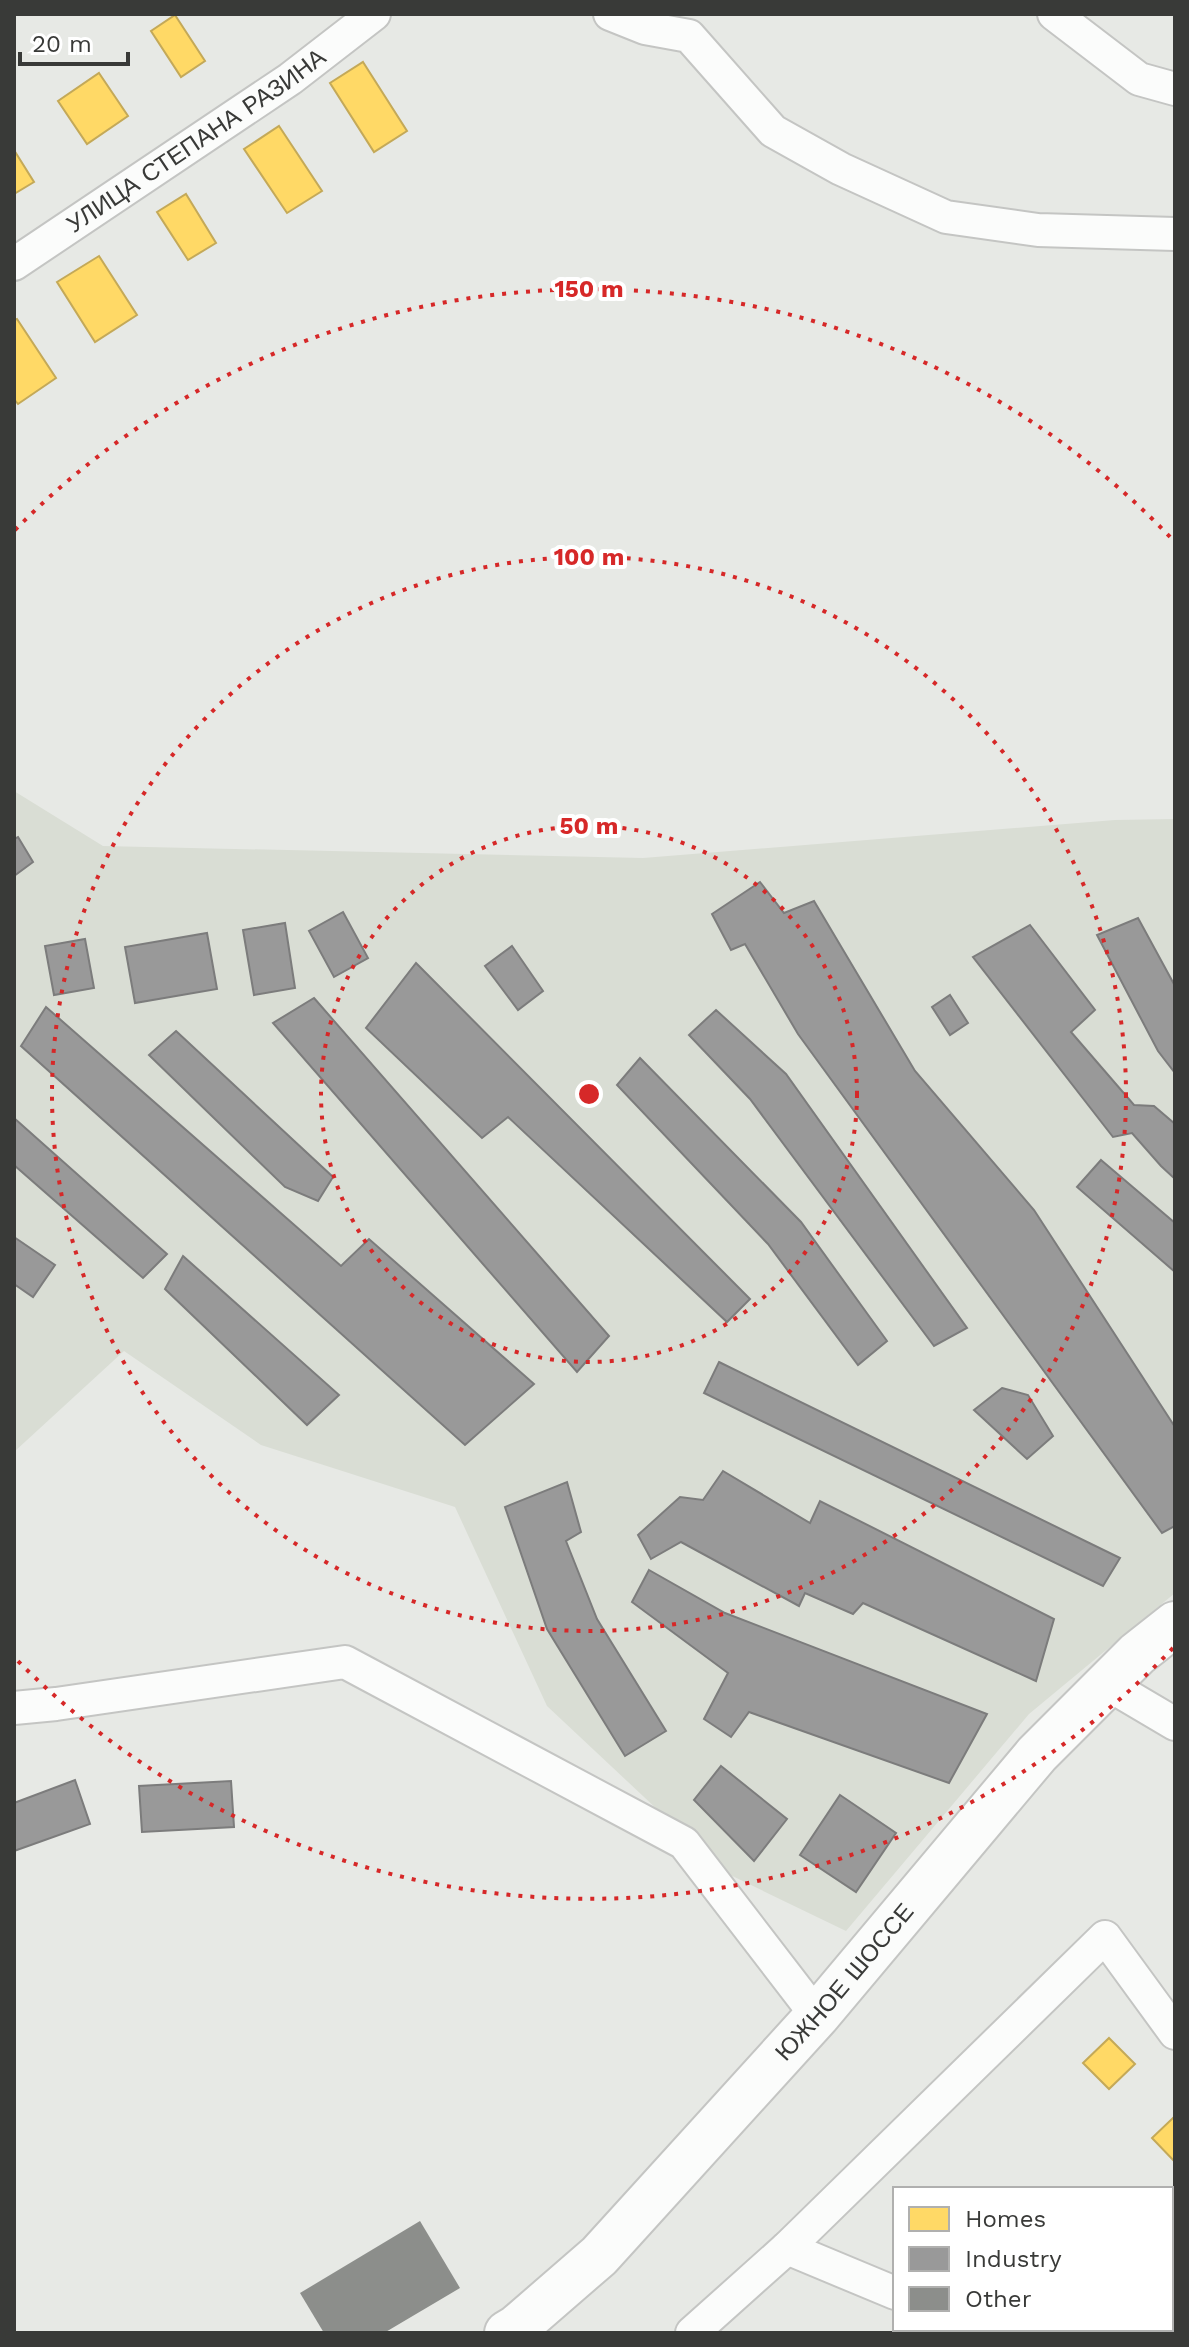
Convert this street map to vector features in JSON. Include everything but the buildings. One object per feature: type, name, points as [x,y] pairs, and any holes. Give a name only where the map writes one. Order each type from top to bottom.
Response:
[{"type":"street","name":"УЛИЦА СТЕПАНА РАЗИНА","points":[[14,264],[290,79],[374,14]]},
{"type":"street","points":[[610,14],[645,28],[689,36],[773,131],[841,169],[946,217],[1038,230],[1175,234]]},
{"type":"street","points":[[1054,14],[1139,79],[1175,89]]},
{"type":"street","name":"ЮЖНОЕ ШОССЕ","points":[[518,2331],[599,2256],[817,2016],[1037,1754],[1137,1654],[1175,1624]]},
{"type":"street","points":[[14,1708],[345,1662],[684,1843],[817,2016]]},
{"type":"street","points":[[1109,1685],[1175,1724]]},
{"type":"street","points":[[692,2333],[787,2248],[1105,1937],[1175,2033]]},
{"type":"street","points":[[787,2248],[893,2292]]},
{"type":"shaded area","points":[[14,791],[103,846],[643,858],[1115,820],[1175,819],[1175,1593],[1029,1714],[846,1931],[724,1872],[547,1706],[455,1507],[261,1445],[124,1351],[14,1452]]}]
